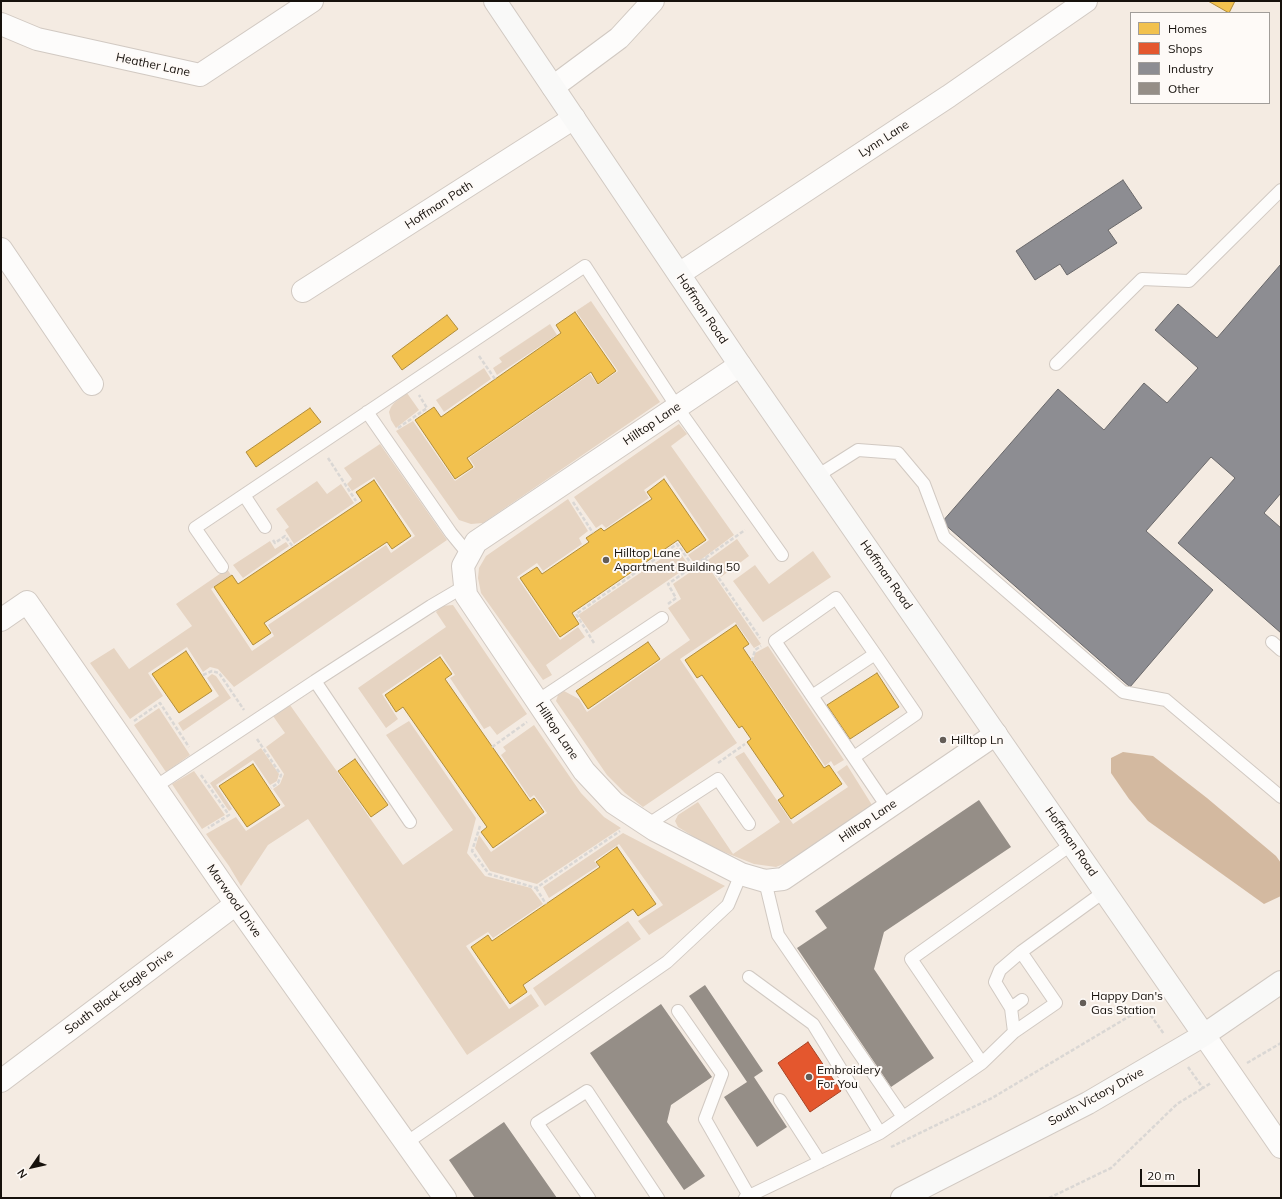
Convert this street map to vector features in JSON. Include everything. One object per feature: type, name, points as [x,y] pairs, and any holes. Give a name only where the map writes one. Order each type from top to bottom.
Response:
[{"type":"main road","name":"Hoffman Road","points":[[495,1],[740,365],[1204,1035]]},
{"type":"main road","name":"South Victory Drive","points":[[902,1198],[1088,1103],[1177,1052],[1281,982]]},
{"type":"street","name":"Heather Lane","points":[[1,24],[37,40],[200,75],[312,1]]},
{"type":"street","points":[[553,87],[619,38],[653,1]]},
{"type":"street","name":"Lynn Lane","points":[[679,274],[949,96],[1086,1]]},
{"type":"street","name":"Hoffman Path","points":[[303,291],[574,118]]},
{"type":"street","points":[[1,248],[92,384]]},
{"type":"street","name":"Hilltop Lane","points":[[740,365],[476,542],[463,566],[466,595],[584,772],[614,803],[655,830],[742,874],[765,880],[783,879],[996,734]]},
{"type":"street","name":"Marwood Drive","points":[[1,620],[27,602],[236,904],[445,1198]]},
{"type":"street","name":"South Black Eagle Drive","points":[[1,1081],[236,904]]},
{"type":"street","name":"Hoffman Road","points":[[1204,1035],[1281,1147]]},
{"type":"lane","points":[[1056,364],[1142,279],[1189,281],[1281,190]]},
{"type":"lane","points":[[222,567],[195,528],[585,266],[677,407],[782,555]]},
{"type":"lane","points":[[367,412],[384,438],[469,555]]},
{"type":"lane","points":[[817,476],[858,450],[898,453],[924,484],[944,537],[1123,692],[1166,700],[1281,798]]},
{"type":"lane","points":[[244,495],[265,527]]},
{"type":"lane","points":[[154,787],[315,681],[465,586]]},
{"type":"lane","points":[[854,757],[916,714],[836,598],[775,641],[888,808]]},
{"type":"lane","points":[[540,706],[603,657],[662,618]]},
{"type":"lane","points":[[1272,642],[1281,650]]},
{"type":"lane","points":[[812,696],[875,654]]},
{"type":"lane","points":[[315,681],[410,822]]},
{"type":"lane","points":[[643,822],[718,779],[748,824]]},
{"type":"lane","points":[[982,1063],[911,959],[1072,844]]},
{"type":"lane","points":[[406,1143],[668,962],[728,905],[742,874]]},
{"type":"lane","points":[[765,880],[778,935],[903,1117]]},
{"type":"lane","points":[[1014,1032],[1011,1008],[995,982],[1000,970],[1021,952],[1105,891]]},
{"type":"lane","points":[[678,1011],[722,1074],[705,1119],[747,1197],[880,1133],[982,1063],[1014,1032],[1056,1003],[1041,986],[1021,952]]},
{"type":"lane","points":[[749,977],[813,1024],[880,1133]]},
{"type":"lane","points":[[1011,1008],[1022,1000]]},
{"type":"lane","points":[[589,1198],[537,1123],[587,1091],[658,1198]]},
{"type":"lane","points":[[780,1100],[820,1162]]},
{"type":"path","points":[[470,343],[495,379]]},
{"type":"path","points":[[384,438],[427,408],[411,383]]},
{"type":"path","points":[[319,444],[356,501]]},
{"type":"path","points":[[562,485],[593,533]]},
{"type":"path","points":[[662,618],[668,602],[676,598],[668,584],[758,521]]},
{"type":"path","points":[[603,657],[576,614],[677,544],[693,566]]},
{"type":"path","points":[[705,558],[764,644],[755,650],[752,661]]},
{"type":"path","points":[[204,675],[212,671],[219,673],[281,775],[278,783],[271,788]]},
{"type":"path","points":[[117,733],[160,703],[229,815],[191,839]]},
{"type":"path","points":[[492,747],[540,706]]},
{"type":"path","points":[[536,888],[643,822]]},
{"type":"path","points":[[480,826],[472,851],[489,874],[536,888],[546,904]]},
{"type":"path","points":[[885,1150],[992,1098],[1145,1007],[1203,1088]]},
{"type":"path","points":[[1049,1198],[1111,1168],[1177,1104],[1281,1043]]},
{"type":"shaded area","points":[[591,301],[660,402],[483,523],[471,524],[459,520],[396,431],[413,421],[455,481],[475,467],[469,458],[590,374],[598,385],[618,371],[576,311]]},
{"type":"shaded area","points":[[550,324],[557,335],[497,375],[493,368],[502,362],[499,358]]},
{"type":"shaded area","points":[[484,368],[491,379],[444,412],[436,400]]},
{"type":"shaded area","points":[[407,393],[419,410],[396,428],[391,420],[389,412],[394,403]]},
{"type":"shaded area","points":[[679,424],[687,434],[671,446],[734,535],[695,564],[688,555],[709,540],[665,475],[644,490],[649,498],[606,528],[602,524],[596,528],[574,497]]},
{"type":"shaded area","points":[[380,444],[447,540],[234,687],[218,669],[210,667],[203,672],[187,647],[148,673],[163,696],[130,719],[90,663],[114,648],[129,669],[192,626],[176,604],[227,569],[231,575],[211,589],[252,651],[274,636],[268,625],[386,545],[391,553],[415,536],[374,477],[352,491],[347,484],[352,479],[344,468]]},
{"type":"shaded area","points":[[317,481],[327,494],[341,484],[354,503],[294,544],[285,530],[289,527],[276,509]]},
{"type":"shaded area","points":[[568,499],[588,531],[579,538],[582,544],[543,571],[537,563],[517,577],[560,640],[578,627],[585,637],[546,665],[552,675],[543,680],[481,593],[478,578],[479,568],[486,556]]},
{"type":"shaded area","points":[[737,539],[749,556],[721,577],[708,560]]},
{"type":"shaded area","points":[[270,541],[275,549],[286,542],[289,546],[243,578],[233,565]]},
{"type":"shaded area","points":[[677,548],[689,566],[591,633],[578,615]]},
{"type":"shaded area","points":[[813,551],[831,577],[763,622],[733,581],[755,565],[769,584]]},
{"type":"shaded area","points":[[705,562],[761,644],[754,648],[735,622],[680,659],[737,743],[643,807],[625,793],[607,775],[556,701],[558,695],[564,691],[579,699],[587,712],[690,640],[668,608],[681,599],[673,584]]},
{"type":"shaded area","points":[[453,605],[527,714],[497,735],[490,726],[484,729],[450,678],[455,675],[441,654],[382,694],[398,719],[386,728],[358,688],[446,627],[436,612],[441,606]]},
{"type":"shaded area","points":[[768,646],[844,760],[834,766],[831,761],[825,766],[753,661],[755,653]]},
{"type":"shaded area","points":[[212,674],[216,676],[231,698],[183,731],[178,723],[219,696],[207,678]]},
{"type":"shaded area","points":[[290,705],[403,865],[453,830],[386,735],[409,721],[476,818],[467,853],[485,876],[531,888],[543,904],[493,938],[488,932],[466,946],[509,1009],[531,994],[539,1006],[467,1055],[308,819],[268,845],[241,886],[229,866],[206,834],[236,817],[246,831],[285,806],[273,789],[280,784],[284,774],[266,747],[285,733],[273,716]]},
{"type":"shaded area","points":[[159,708],[190,755],[166,772],[134,725]]},
{"type":"shaded area","points":[[534,725],[581,793],[604,817],[621,828],[537,884],[490,871],[475,848],[479,835],[491,852],[547,813],[534,795],[530,798],[501,755],[506,751],[503,747]]},
{"type":"shaded area","points":[[261,748],[279,774],[277,781],[270,785],[253,760],[216,785],[232,809],[229,811],[210,783]]},
{"type":"shaded area","points":[[744,752],[793,824],[848,787],[837,772],[847,765],[872,805],[786,863],[776,867],[754,864],[709,846],[678,827],[675,821],[678,815],[698,802],[733,854],[780,822],[735,757]]},
{"type":"shaded area","points":[[1123,752],[1153,756],[1207,798],[1276,856],[1281,863],[1281,896],[1264,904],[1148,821],[1129,799],[1111,773],[1111,758]]},
{"type":"shaded area","points":[[194,771],[225,815],[202,829],[172,784]]},
{"type":"shaded area","points":[[623,833],[725,886],[649,935],[638,921],[663,905],[619,844],[594,861],[598,866],[549,898],[543,887]]},
{"type":"shaded area","points":[[628,921],[641,939],[545,1006],[533,988]]},
{"type":"building: Homes","points":[[1208,1],[1235,1],[1230,12]]},
{"type":"building: Homes","points":[[575,312],[616,371],[598,384],[591,372],[467,458],[473,467],[455,479],[415,420],[434,407],[441,417],[561,333],[556,325]]},
{"type":"building: Homes","points":[[447,315],[458,329],[402,370],[392,356]]},
{"type":"building: Homes","points":[[310,408],[321,422],[256,467],[246,452]]},
{"type":"building: Homes","name":"Hilltop Lane Apartment Building 50","points":[[664,479],[706,540],[687,553],[678,540],[572,613],[579,624],[560,637],[520,578],[537,567],[542,574],[589,542],[586,538],[601,528],[604,531],[652,499],[647,492]]},
{"type":"building: Homes","points":[[374,480],[411,536],[392,549],[387,542],[264,623],[271,633],[253,645],[214,587],[232,575],[238,584],[362,501],[356,492]]},
{"type":"building: Homes","points":[[736,625],[749,644],[743,648],[824,768],[829,765],[842,784],[791,819],[778,800],[784,796],[747,742],[751,739],[742,726],[739,728],[702,675],[697,678],[685,660]]},
{"type":"building: Homes","points":[[648,642],[660,659],[588,709],[576,691]]},
{"type":"building: Homes","points":[[186,651],[212,691],[179,713],[152,674]]},
{"type":"building: Homes","points":[[440,657],[452,674],[445,679],[530,801],[534,798],[544,812],[493,848],[481,832],[487,827],[403,707],[396,712],[385,695]]},
{"type":"building: Homes","points":[[877,673],[899,707],[850,739],[827,705]]},
{"type":"building: Homes","points":[[355,759],[388,805],[371,817],[338,771]]},
{"type":"building: Homes","points":[[253,764],[280,805],[247,827],[219,786]]},
{"type":"building: Homes","points":[[617,847],[656,904],[638,916],[633,909],[523,985],[527,992],[510,1004],[471,947],[488,935],[492,941],[600,867],[596,862]]},
{"type":"building: Shops","name":"Embroidery For You","points":[[808,1042],[841,1091],[810,1112],[778,1063]]},
{"type":"building: Industry","points":[[1123,180],[1142,208],[1108,230],[1117,243],[1067,275],[1060,264],[1035,280],[1016,251]]},
{"type":"building: Industry","points":[[1281,264],[1281,493],[1264,513],[1281,528],[1281,633],[1178,543],[1235,478],[1211,457],[1146,531],[1213,590],[1130,687],[942,522],[1058,389],[1104,430],[1144,383],[1167,403],[1198,368],[1155,330],[1178,304],[1217,338]]},
{"type":"building: Other","points":[[979,800],[1011,847],[884,932],[874,969],[934,1058],[891,1087],[797,948],[827,928],[815,911]]},
{"type":"building: Other","points":[[705,985],[763,1071],[754,1077],[787,1127],[757,1147],[724,1097],[747,1082],[689,996]]},
{"type":"building: Other","points":[[661,1004],[712,1077],[671,1105],[667,1122],[705,1176],[684,1190],[590,1053]]},
{"type":"building: Other","points":[[504,1122],[557,1198],[475,1198],[449,1160]]},
{"type":"place","name":"Hilltop Lane Apartment Building 50","points":[[606,560]]},
{"type":"place","name":"Hilltop Ln","points":[[943,740]]},
{"type":"place","name":"Happy Dan's Gas Station","points":[[1083,1003]]},
{"type":"place","name":"Embroidery For You","points":[[809,1077]]}]
